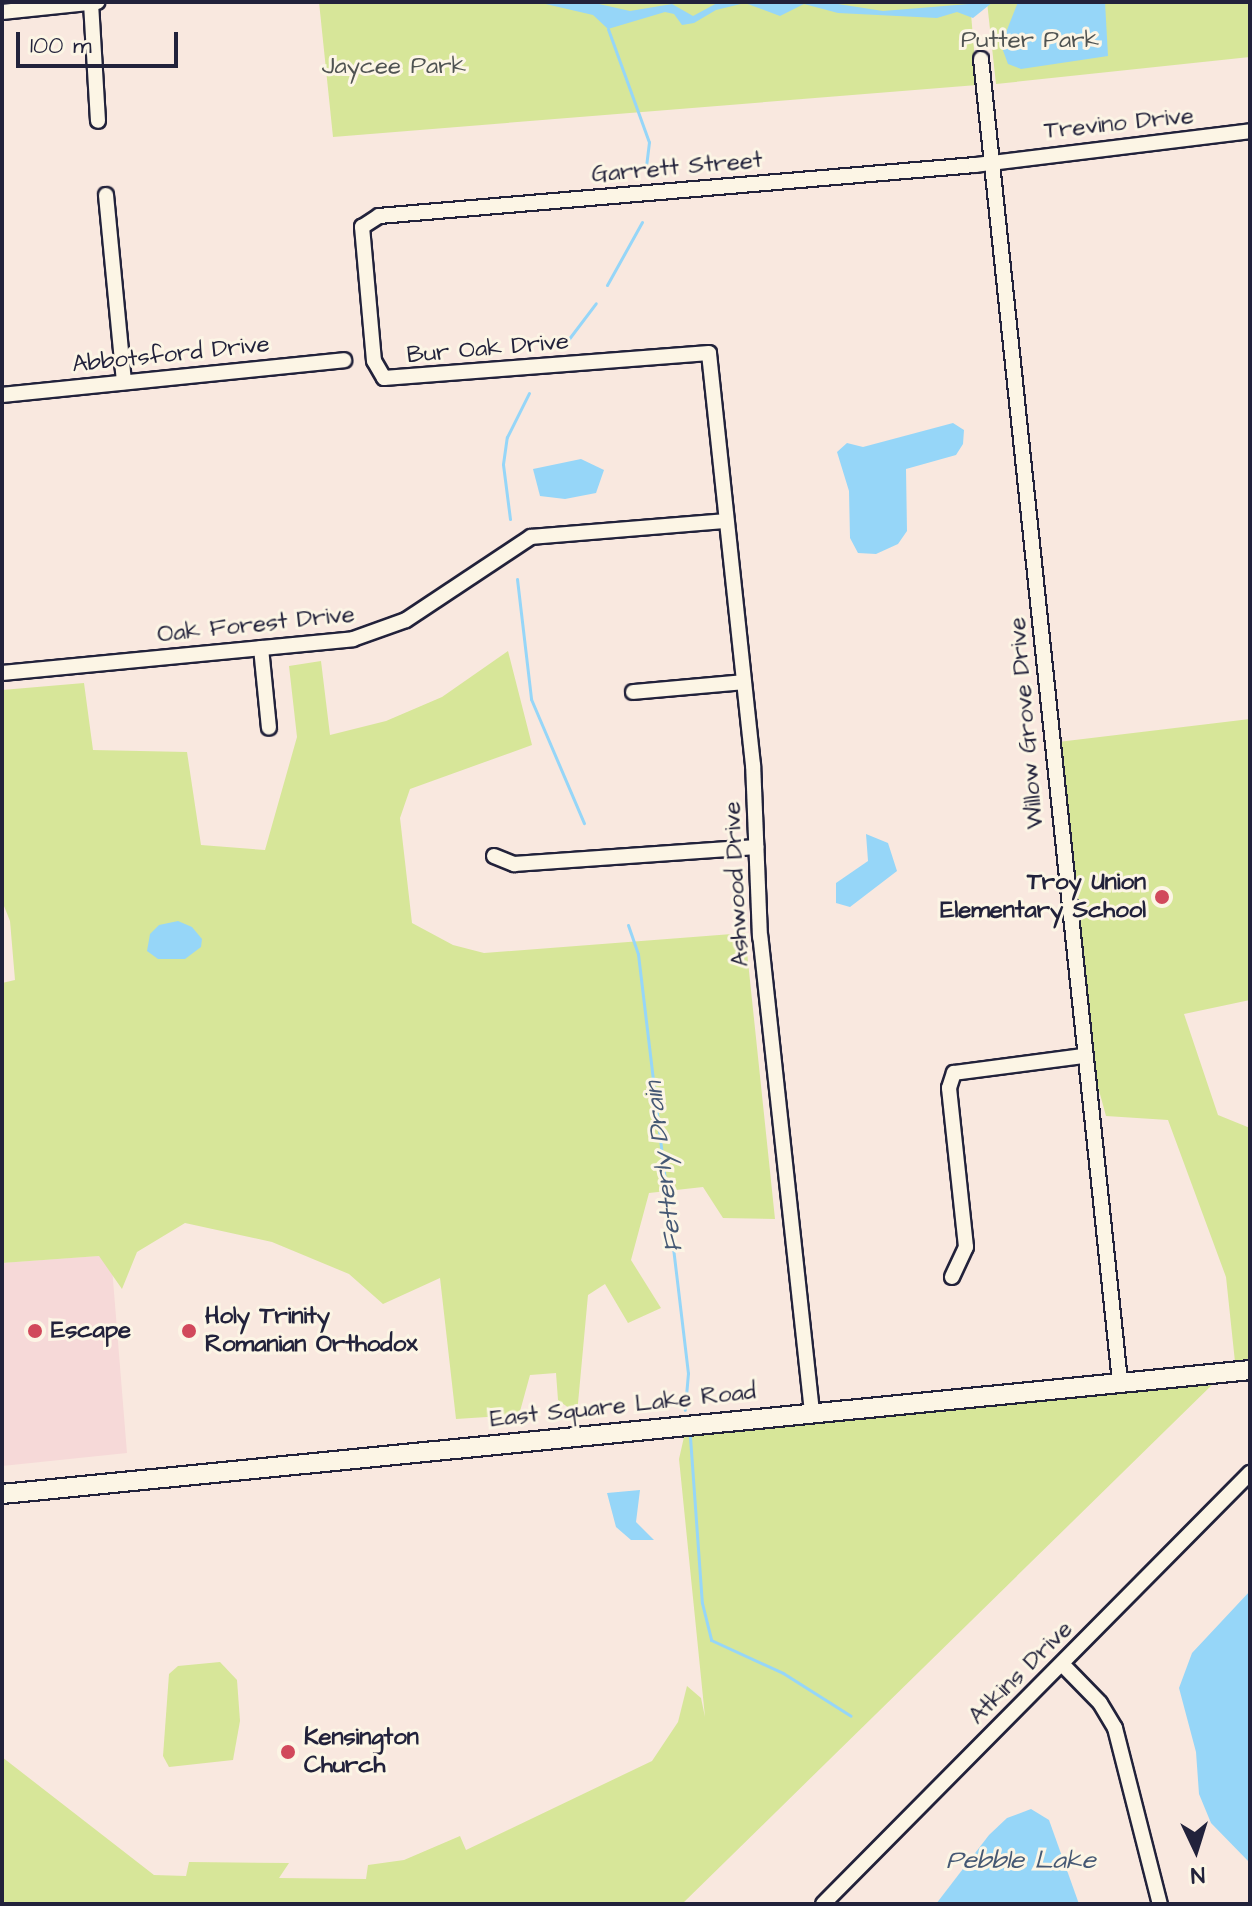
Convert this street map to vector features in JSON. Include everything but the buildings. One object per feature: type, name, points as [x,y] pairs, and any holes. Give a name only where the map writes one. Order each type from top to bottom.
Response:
[{"type":"main road","name":"East Square Lake Road","points":[[2,1494],[1250,1370]]},
{"type":"street","points":[[9,8],[98,2]]},
{"type":"street","points":[[91,3],[98,121]]},
{"type":"street","name":"Willow Grove Drive","points":[[981,59],[1120,1382]]},
{"type":"street","name":"Trevino Drive","points":[[992,161],[1250,131]]},
{"type":"street","name":"Garrett Street","points":[[366,221],[992,161]]},
{"type":"street","points":[[106,195],[124,382]]},
{"type":"street","name":"Bur Oak Drive","points":[[366,221],[362,231],[374,361],[384,378],[709,353]]},
{"type":"street","name":"Ashwood Drive","points":[[709,353],[744,682],[762,952],[812,1412]]},
{"type":"street","name":"Abbotsford Drive","points":[[2,395],[344,360]]},
{"type":"street","name":"Oak Forest Drive","points":[[2,673],[261,648],[383,632],[531,537],[726,521]]},
{"type":"street","points":[[261,648],[269,728]]},
{"type":"street","points":[[633,692],[744,682]]},
{"type":"street","points":[[494,856],[514,864],[756,847]]},
{"type":"street","points":[[952,1277],[966,1247],[949,1088],[954,1073],[1084,1056]]},
{"type":"street","name":"Atkins Drive","points":[[823,1904],[1250,1473]]},
{"type":"street","points":[[1062,1664],[1100,1703],[1115,1728],[1160,1904]]},
{"type":"shaded area","points":[[111,1255],[127,1453],[2,1466],[2,1263]]},
{"type":"green space","name":"Jaycee Park","points":[[319,2],[970,2],[977,85],[333,137]]},
{"type":"green space","name":"Putter Park","points":[[987,2],[1250,2],[1250,57],[996,84]]},
{"type":"green space","points":[[508,651],[532,745],[410,789],[400,818],[412,923],[453,945],[484,953],[745,933],[775,1219],[723,1218],[703,1187],[649,1193],[631,1260],[661,1308],[628,1323],[605,1284],[588,1295],[577,1414],[558,1400],[556,1373],[530,1375],[519,1415],[456,1419],[440,1278],[383,1304],[349,1274],[272,1242],[185,1223],[137,1252],[122,1289],[99,1256],[2,1263],[2,983],[15,980],[10,921],[2,901],[2,690],[84,683],[93,750],[187,752],[201,845],[265,850],[297,737],[289,666],[321,661],[330,735],[386,721],[442,697]]},
{"type":"green space","name":"Troy Union Elementary School","points":[[1250,719],[1250,1000],[1184,1014],[1218,1115],[1250,1128],[1250,1361],[1235,1362],[1226,1277],[1168,1120],[1106,1116],[1092,1065],[1058,742]]},
{"type":"green space","points":[[1217,1380],[682,1904],[2,1904],[2,1757],[154,1875],[186,1876],[189,1862],[289,1863],[279,1878],[366,1879],[368,1865],[404,1860],[460,1836],[466,1850],[652,1761],[678,1722],[687,1686],[701,1698],[705,1717],[679,1459],[684,1437]]},
{"type":"green space","points":[[220,1662],[237,1680],[240,1721],[233,1760],[169,1767],[163,1756],[169,1674],[178,1666]]},
{"type":"water","points":[[537,2],[599,4],[630,11],[672,4],[693,16],[719,2],[825,2],[883,11],[993,2],[973,18],[957,12],[937,18],[838,13],[804,4],[780,16],[745,3],[716,10],[694,23],[682,25],[674,14],[665,12],[608,29],[593,15]]},
{"type":"water","points":[[1018,2],[1105,2],[1108,56],[1021,69],[1008,64],[1001,45]]},
{"type":"water","points":[[953,423],[964,430],[963,444],[956,455],[906,469],[907,531],[898,544],[876,554],[858,553],[850,538],[849,491],[837,452],[847,443],[863,447]]},
{"type":"water","points":[[581,459],[604,470],[596,493],[565,499],[540,496],[533,469]]},
{"type":"water","points":[[866,834],[888,843],[897,871],[850,907],[836,903],[836,883],[868,861]]},
{"type":"water","points":[[178,921],[192,927],[202,939],[201,947],[185,959],[158,959],[147,951],[150,934],[159,925]]},
{"type":"water","points":[[640,1490],[636,1522],[654,1540],[631,1540],[616,1527],[607,1493]]},
{"type":"water","points":[[1250,1591],[1250,1863],[1211,1823],[1199,1794],[1196,1752],[1179,1688],[1192,1653]]},
{"type":"water","name":"Pebble Lake","points":[[1031,1809],[1049,1820],[1079,1904],[936,1904],[989,1835],[1007,1818]]},
{"type":"waterway","points":[[608,29],[649,142],[646,165]]},
{"type":"waterway","points":[[607,285],[642,222]]},
{"type":"waterway","points":[[568,340],[596,303]]},
{"type":"waterway","points":[[510,519],[503,464],[507,437],[529,393]]},
{"type":"waterway","name":"Fetterly Drain","points":[[517,579],[531,699],[584,823]]},
{"type":"waterway","name":"Fetterly Drain","points":[[628,925],[638,954],[688,1373],[685,1410]]},
{"type":"waterway","name":"Fetterly Drain","points":[[690,1437],[702,1603],[711,1640],[783,1673],[851,1716]]},
{"type":"place","name":"Troy Union Elementary School","points":[[1162,897]]},
{"type":"place","name":"Escape","points":[[35,1331]]},
{"type":"place","name":"Holy Trinity Romanian Orthodox","points":[[189,1331]]},
{"type":"place","name":"Kensington Church","points":[[288,1752]]}]
